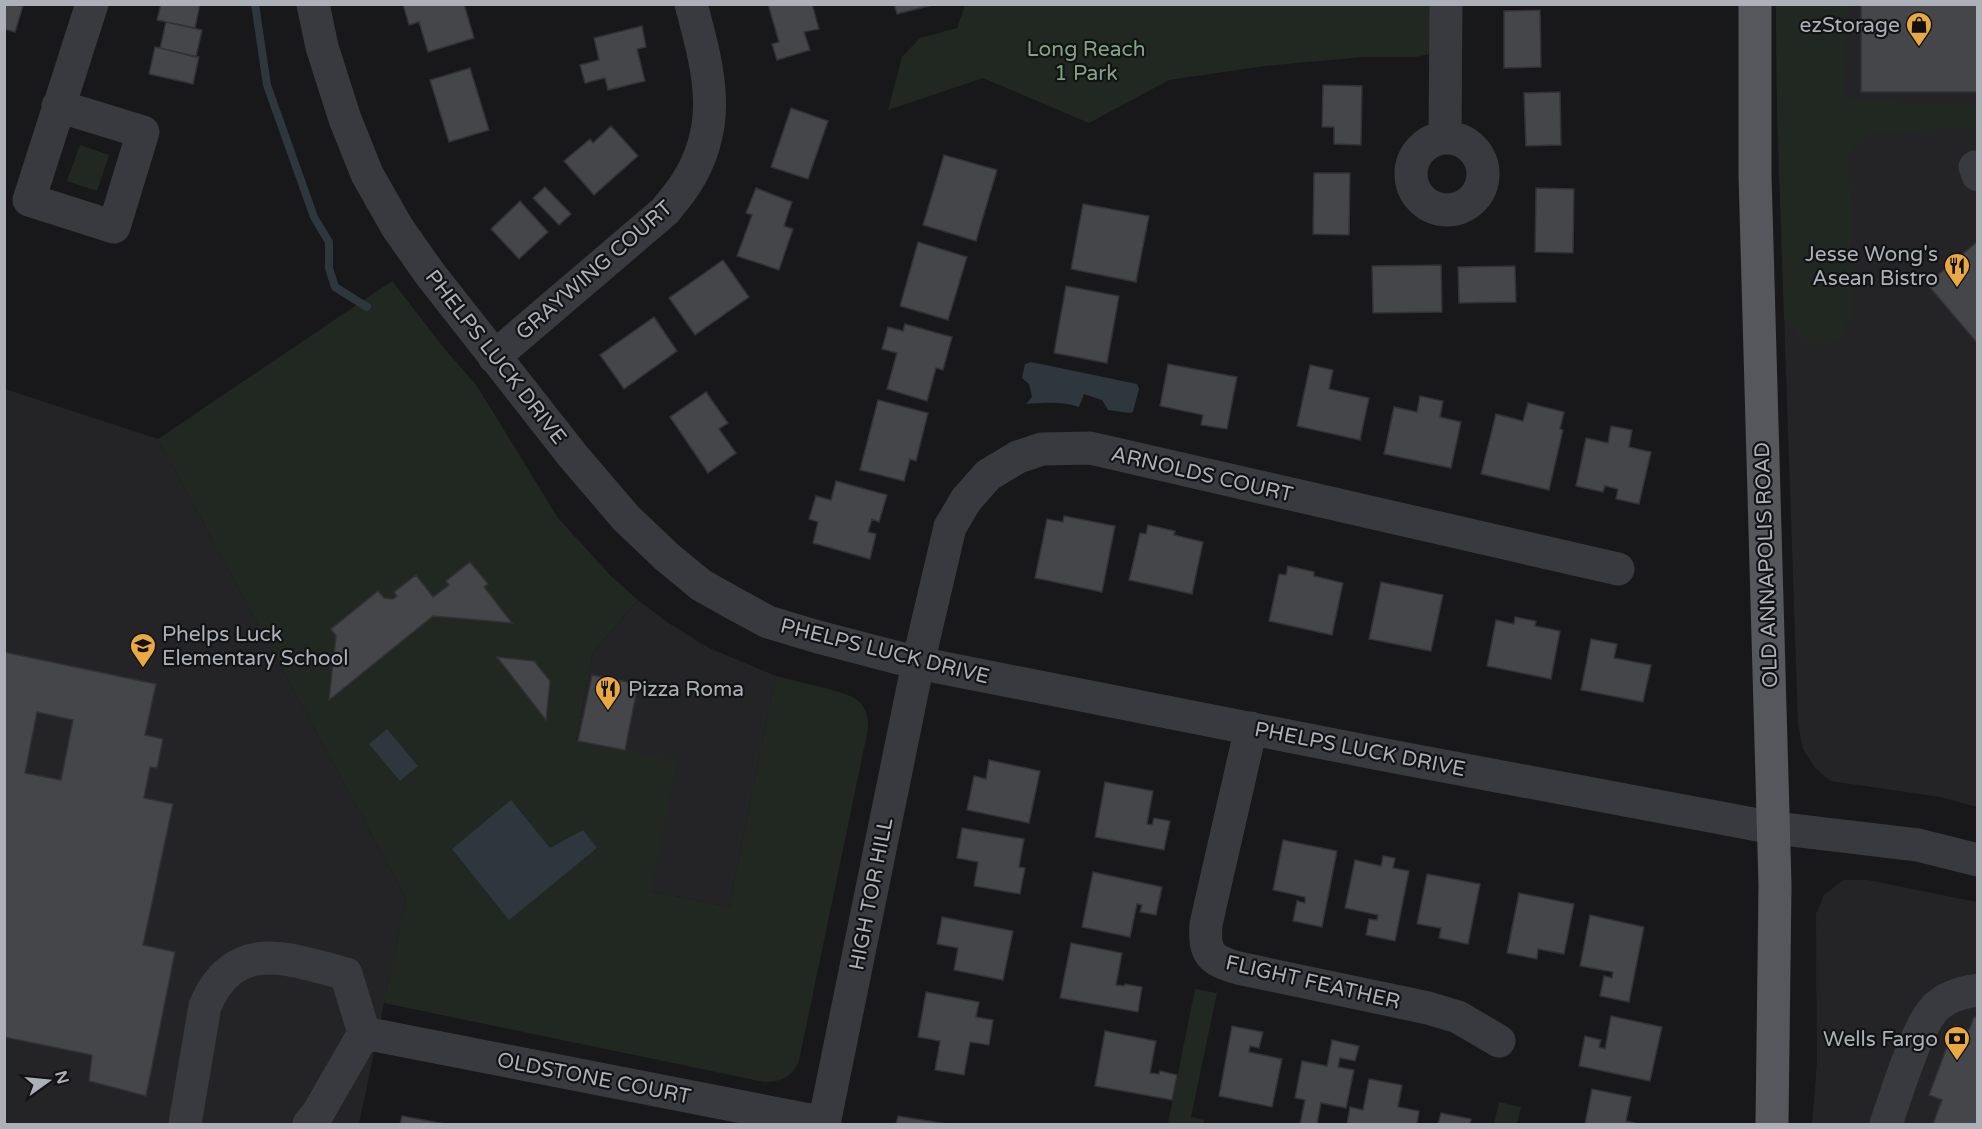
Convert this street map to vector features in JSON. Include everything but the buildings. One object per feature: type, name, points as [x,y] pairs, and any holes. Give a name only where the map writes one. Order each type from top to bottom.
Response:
[{"type":"main road","name":"OLD ANNAPOLIS ROAD","points":[[1755,4],[1755,175],[1774,828],[1775,947],[1772,1125]]},
{"type":"street","points":[[58,106],[92,4]]},
{"type":"street","name":"PHELPS LUCK DRIVE","points":[[313,4],[322,47],[345,119],[367,174],[404,236],[494,357],[626,518],[701,585],[768,622],[918,663],[1774,828],[1918,846],[1977,860]]},
{"type":"street","name":"GRAYWING COURT","points":[[494,357],[665,211],[686,184],[701,154],[709,126],[711,101],[708,69],[691,4]]},
{"type":"street","points":[[1445,138],[1446,4]]},
{"type":"street","name":"ARNOLDS COURT","points":[[918,663],[950,527],[966,500],[988,475],[1018,457],[1042,449],[1090,448],[1618,569]]},
{"type":"street","name":"HIGH TOR HILL","points":[[824,1124],[918,663]]},
{"type":"street","name":"FLIGHT FEATHER","points":[[1251,728],[1206,924],[1205,941],[1209,954],[1219,963],[1239,968],[1428,1008],[1458,1017],[1499,1041]]},
{"type":"street","points":[[185,1125],[205,1006],[213,989],[228,971],[243,963],[263,957],[287,958],[346,974],[364,1033],[309,1125]]},
{"type":"street","points":[[1886,1125],[1920,1031],[1935,1008],[1962,992],[1977,990]]},
{"type":"street","name":"OLDSTONE COURT","points":[[364,1033],[824,1124]]},
{"type":"shaded area","points":[[1776,5],[1977,5],[1977,807],[1940,797],[1830,781],[1815,768],[1803,749],[1798,723],[1777,106]]},
{"type":"shaded area","points":[[1031,362],[1137,384],[1139,389],[1133,412],[1108,410],[1102,400],[1084,394],[1079,407],[1059,403],[1026,404],[1032,397],[1029,384],[1022,378],[1025,364]]},
{"type":"shaded area","name":"Phelps Luck Elementary School","points":[[5,389],[158,439],[406,898],[359,1124],[5,1124]]},
{"type":"shaded area","points":[[638,600],[667,622],[709,648],[776,676],[729,907],[651,891],[576,740],[593,652]]},
{"type":"shaded area","points":[[387,729],[418,766],[400,781],[369,744]]},
{"type":"shaded area","points":[[511,800],[550,848],[583,830],[597,848],[509,920],[452,849]]},
{"type":"shaded area","points":[[1843,880],[1868,880],[1977,902],[1977,1124],[1812,1124],[1817,1063],[1816,914],[1824,895]]},
{"type":"green space","name":"Long Reach 1 Park","points":[[965,5],[1446,5],[1446,51],[1415,57],[1363,57],[1265,66],[1169,80],[1089,123],[983,78],[888,110],[902,57],[920,38],[957,28]]},
{"type":"green space","points":[[1776,5],[1848,5],[1843,97],[1918,104],[1977,102],[1977,128],[1870,133],[1849,155],[1854,310],[1841,337],[1816,348],[1784,318]]},
{"type":"green space","points":[[80,145],[109,155],[97,191],[67,181]]},
{"type":"green space","points":[[392,281],[477,386],[558,518],[611,576],[638,600],[593,652],[576,740],[677,761],[651,891],[729,907],[776,676],[843,693],[857,700],[865,709],[868,729],[799,1061],[785,1078],[764,1082],[384,1003],[406,898],[158,439]]},
{"type":"green space","points":[[1195,989],[1217,993],[1191,1117],[1204,1120],[1203,1124],[1168,1123]]},
{"type":"green space","points":[[1499,1102],[1521,1107],[1517,1124],[1494,1124]]},
{"type":"waterway","points":[[255,4],[267,85],[314,217],[329,242],[329,268],[335,287],[367,307]]},
{"type":"place","name":"ezStorage","points":[[1919,48]]},
{"type":"place","name":"Jesse Wong's Asean Bistro","points":[[1957,289]]},
{"type":"place","name":"Phelps Luck Elementary School","points":[[143,669]]},
{"type":"place","name":"Pizza Roma","points":[[608,712]]},
{"type":"place","name":"Wells Fargo","points":[[1957,1062]]}]
